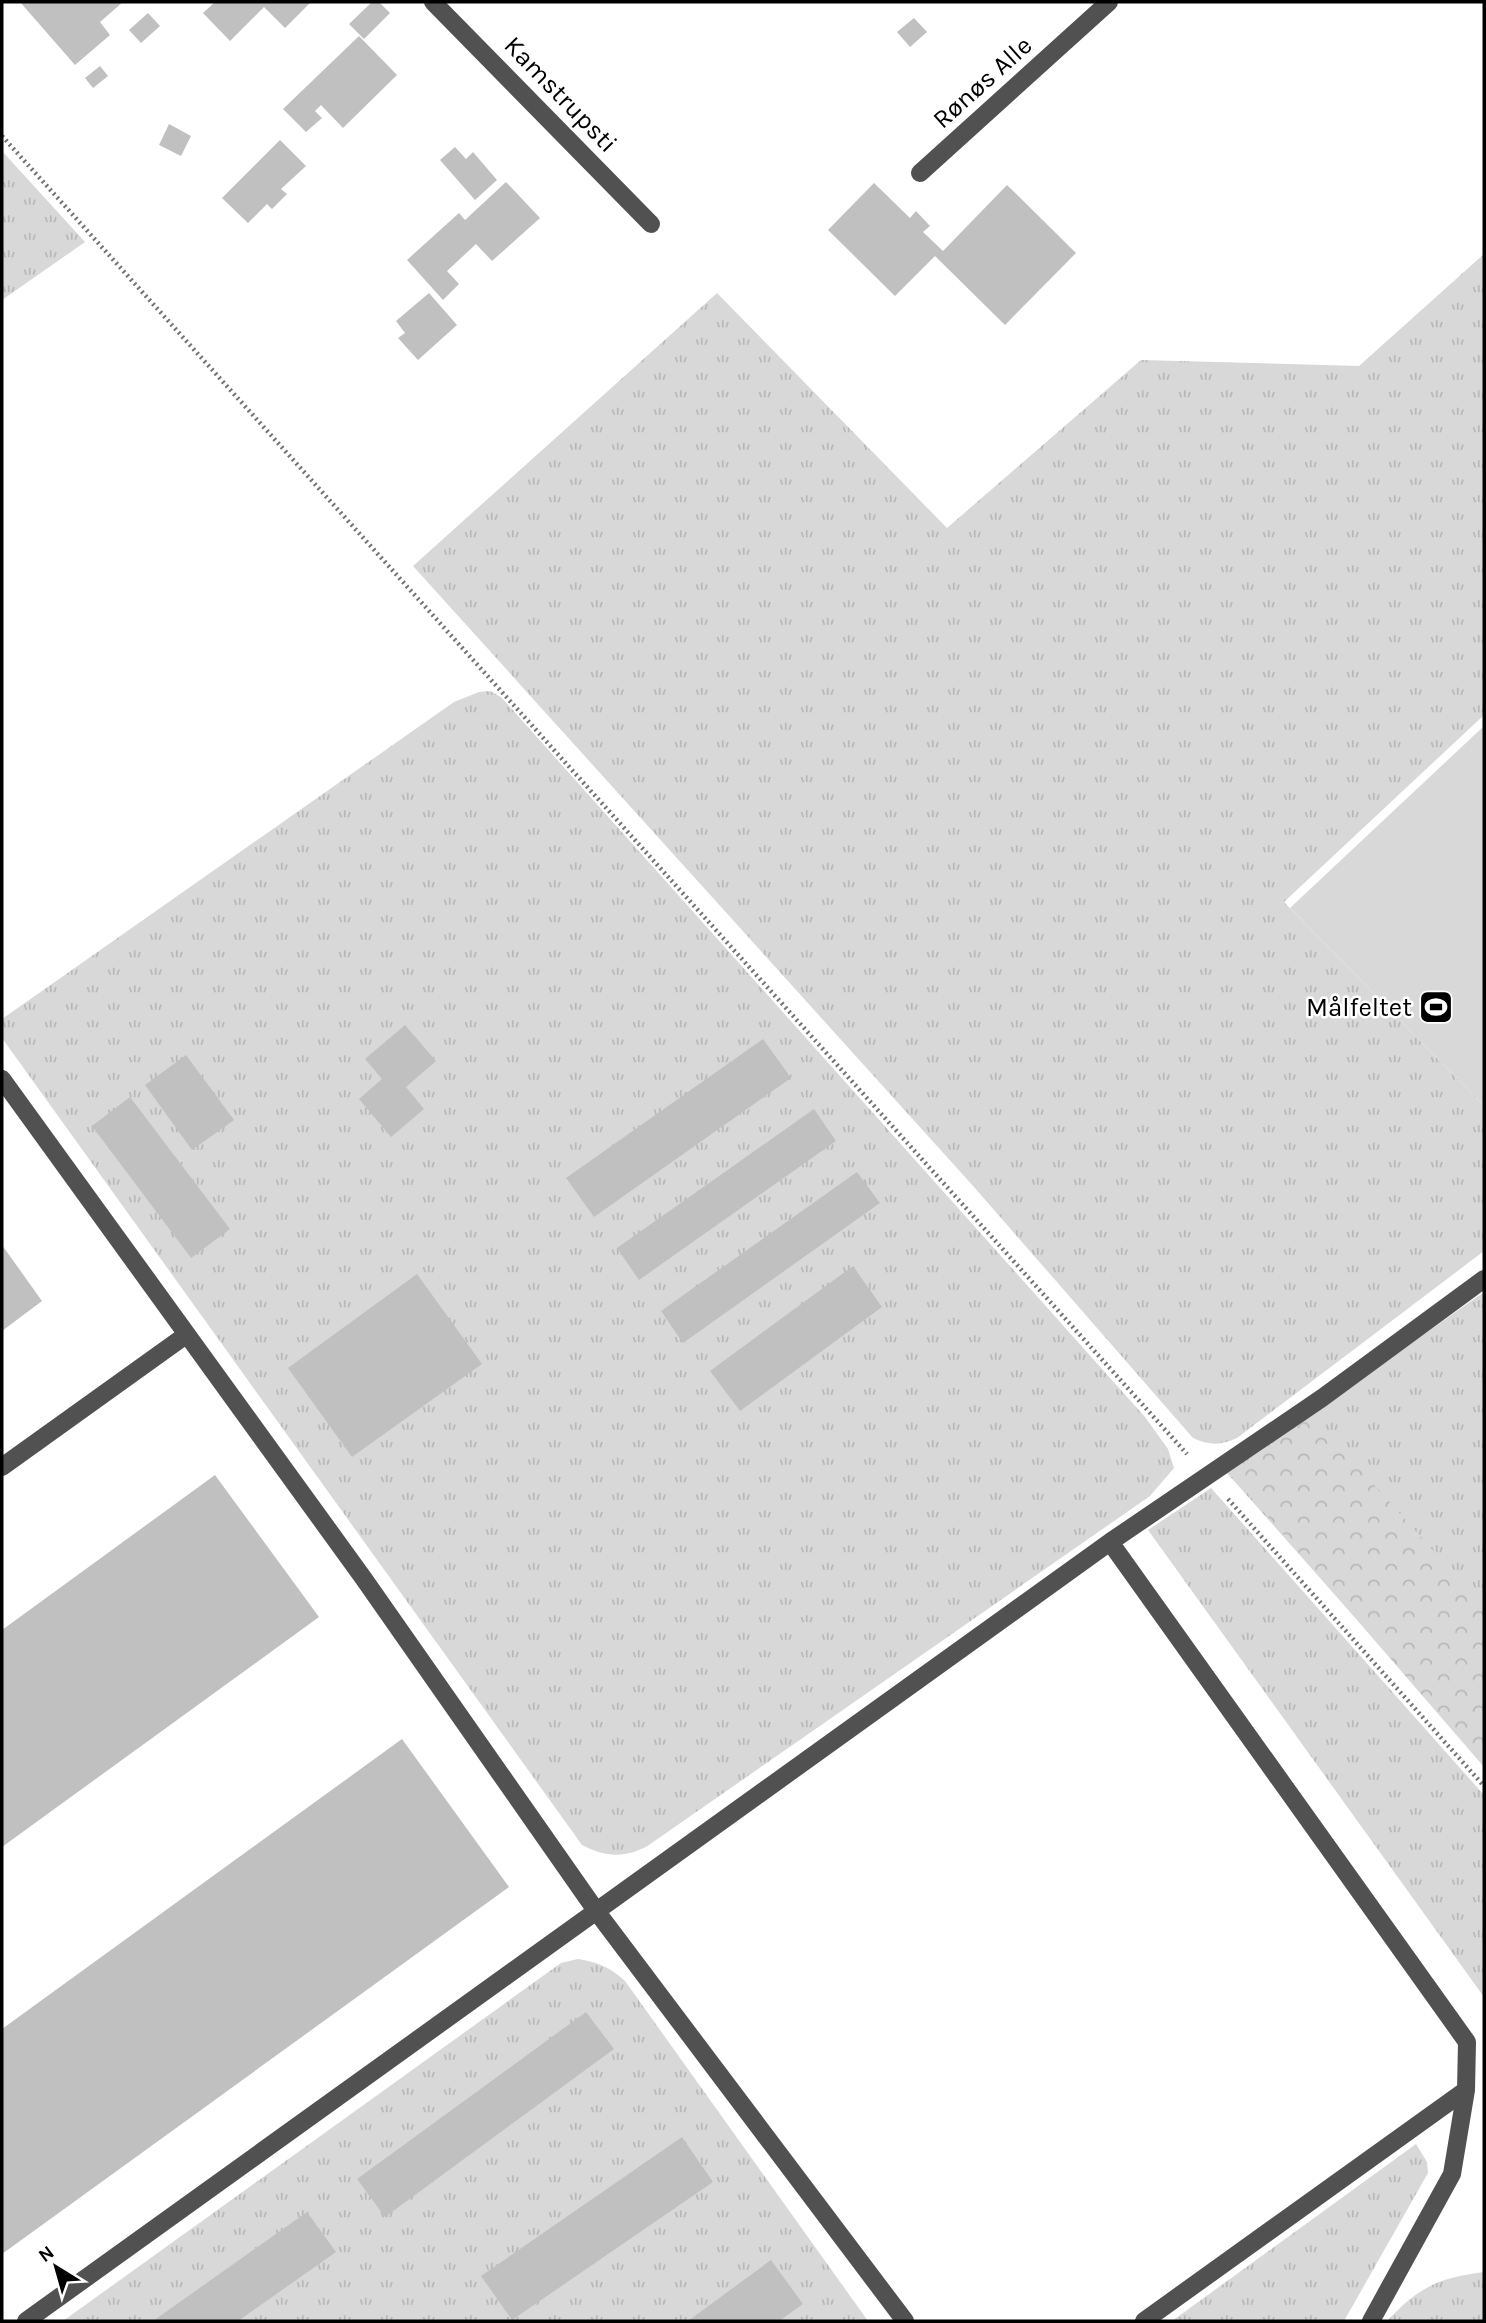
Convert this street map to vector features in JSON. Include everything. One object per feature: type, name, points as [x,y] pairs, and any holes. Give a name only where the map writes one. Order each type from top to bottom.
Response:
[{"type":"street","name":"Kamstrupsti","points":[[433,2],[651,224]]},
{"type":"street","name":"Rønøs Alle","points":[[920,173],[1110,2]]},
{"type":"street","points":[[2,1079],[365,1579],[597,1912],[905,2321]]},
{"type":"street","points":[[26,2321],[1110,1542],[1321,1398],[1484,1279]]},
{"type":"street","points":[[2,1467],[186,1335]]},
{"type":"street","points":[[1110,1542],[1467,2042],[1466,2090],[1452,2174],[1371,2321]]},
{"type":"street","points":[[1144,2321],[1466,2090]]},
{"type":"path","points":[[2,136],[1484,1786]]},
{"type":"green space","points":[[2,151],[85,242],[2,300]]},
{"type":"green space","points":[[1484,254],[1484,715],[1284,902],[1484,1106],[1484,1251],[1237,1438],[1215,1444],[1204,1442],[1193,1438],[974,1187],[413,566],[717,293],[947,528],[1141,360],[1359,366]]},
{"type":"green space","points":[[490,691],[501,697],[1145,1417],[1168,1449],[1174,1468],[1150,1496],[646,1847],[614,1855],[582,1845],[2,1038],[2,1019],[454,702],[479,692]]},
{"type":"green space","name":"Målfeltet","points":[[1484,726],[1484,1106],[1290,908]]},
{"type":"green space","points":[[1484,1292],[1484,1763],[1227,1473]]},
{"type":"green space","points":[[1312,1416],[1484,1607],[1484,1767],[1230,1473]]},
{"type":"green space","points":[[1211,1488],[1484,1795],[1484,1997],[1148,1530]]},
{"type":"green space","points":[[578,1959],[603,1966],[625,1981],[868,2321],[63,2321],[561,1963]]},
{"type":"green space","points":[[1416,2144],[1427,2162],[1428,2173],[1344,2321],[1172,2321]]},
{"type":"green space","points":[[1484,2272],[1484,2321],[1387,2321],[1409,2300],[1430,2286],[1454,2277]]},
{"type":"building","points":[[20,2],[123,2],[100,22],[110,35],[75,65]]},
{"type":"building","points":[[215,2],[311,2],[285,28],[264,7],[230,41],[203,13]]},
{"type":"building","points":[[372,2],[379,2],[390,13],[364,39],[349,24]]},
{"type":"building","points":[[148,13],[160,26],[141,43],[129,30]]},
{"type":"building","points":[[914,18],[927,32],[910,47],[897,32]]},
{"type":"building","points":[[359,36],[397,75],[343,128],[321,105],[315,111],[322,118],[306,132],[283,109]]},
{"type":"building","points":[[100,66],[108,76],[93,88],[85,78]]},
{"type":"building","points":[[169,124],[191,136],[181,156],[159,145]]},
{"type":"building","points":[[280,140],[306,166],[281,189],[287,194],[272,209],[267,204],[248,223],[222,198]]},
{"type":"building","points":[[455,147],[466,159],[473,152],[497,180],[475,200],[440,160]]},
{"type":"building","points":[[506,182],[540,218],[492,261],[476,244],[447,271],[459,284],[443,300],[407,260],[459,213],[465,220]]},
{"type":"building","points":[[874,183],[910,218],[916,211],[930,226],[923,232],[943,251],[1007,185],[1076,253],[1005,325],[935,256],[895,296],[828,230]]},
{"type":"building","points":[[429,293],[457,325],[418,360],[398,338],[405,333],[396,321]]},
{"type":"building","points":[[405,1025],[436,1061],[406,1087],[424,1109],[391,1137],[359,1099],[382,1079],[365,1059]]},
{"type":"building","points":[[763,1039],[791,1078],[594,1217],[566,1178]]},
{"type":"building","points":[[186,1055],[234,1120],[192,1150],[145,1085]]},
{"type":"building","points":[[130,1097],[230,1229],[191,1258],[92,1126]]},
{"type":"building","points":[[814,1109],[836,1141],[639,1280],[617,1248]]},
{"type":"building","points":[[857,1172],[880,1203],[683,1343],[661,1311]]},
{"type":"building","points":[[2,1245],[42,1301],[2,1331]]},
{"type":"building","points":[[853,1266],[882,1307],[740,1411],[710,1371]]},
{"type":"building","points":[[417,1274],[482,1364],[352,1457],[288,1368]]},
{"type":"building","points":[[215,1475],[319,1617],[2,1847],[2,1630]]},
{"type":"building","points":[[402,1739],[509,1887],[2,2254],[2,2029]]},
{"type":"building","points":[[586,2012],[614,2049],[385,2217],[357,2179]]},
{"type":"building","points":[[682,2137],[713,2182],[512,2320],[481,2276]]},
{"type":"building","points":[[307,2212],[336,2252],[238,2321],[153,2321]]},
{"type":"building","points":[[771,2260],[803,2304],[779,2321],[688,2321]]},
{"type":"place","name":"Målfeltet","points":[[1436,1007]]}]
